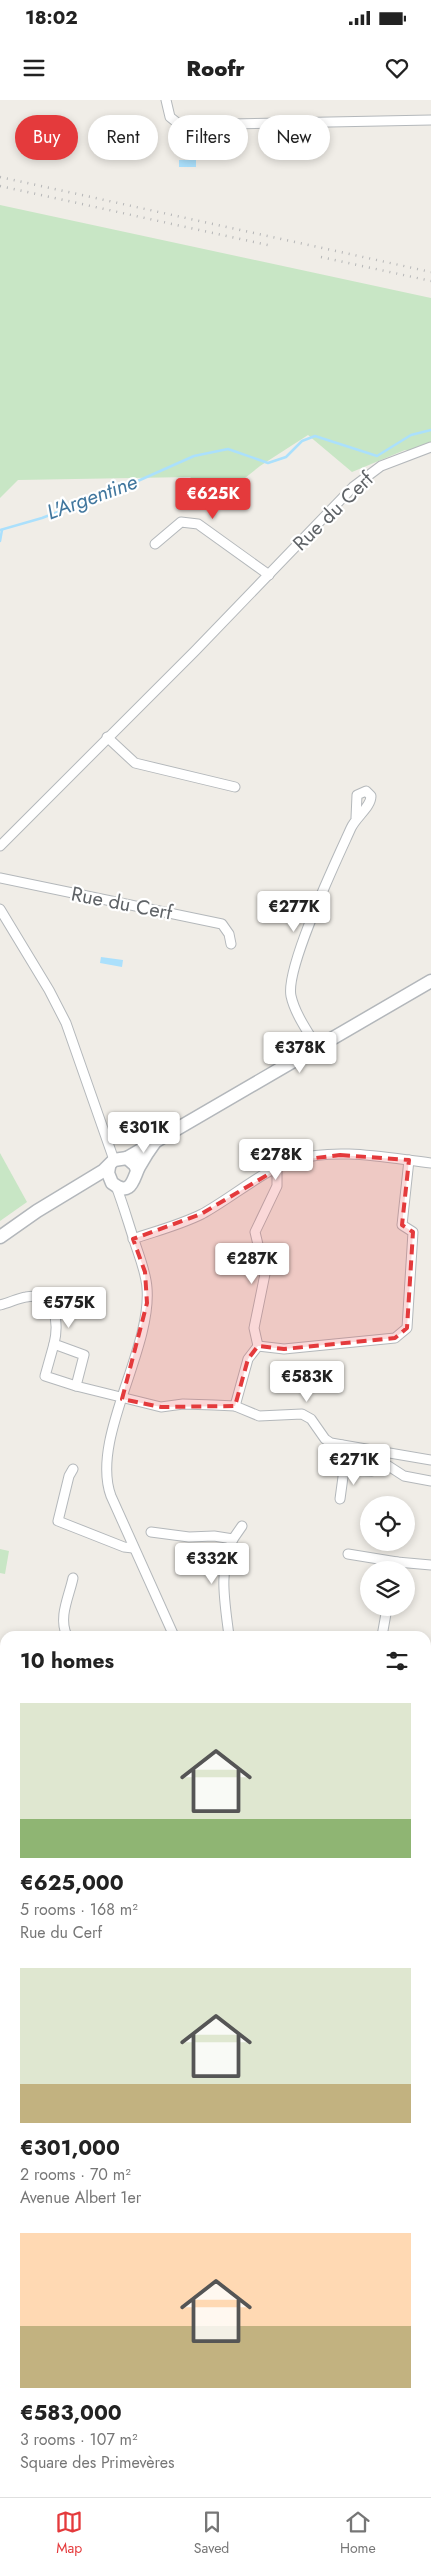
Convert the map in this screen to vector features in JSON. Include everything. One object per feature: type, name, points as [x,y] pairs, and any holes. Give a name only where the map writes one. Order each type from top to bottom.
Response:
[{"type":"main road","points":[[117,1173],[154,1142],[431,981]]},
{"type":"main road","points":[[137,1170],[154,1142]]},
{"type":"main road","points":[[0,1237],[12,1227],[79,1186],[117,1173],[132,1161],[137,1170],[137,1177],[117,1173]]},
{"type":"street","points":[[166,100],[166,110],[170,117],[180,125],[431,120]]},
{"type":"street","name":"Rue du Cerf","points":[[0,846],[195,651],[365,477],[395,459],[431,447]]},
{"type":"street","points":[[155,544],[181,522],[198,524],[269,575]]},
{"type":"street","points":[[107,737],[136,763],[235,787]]},
{"type":"street","points":[[317,1047],[295,1008],[290,983],[295,963],[356,818]]},
{"type":"street","name":"Rue du Cerf","points":[[0,878],[222,924],[229,934],[231,944]]},
{"type":"street","points":[[0,909],[49,990],[66,1023],[117,1173],[123,1208],[145,1272],[147,1303],[109,1446],[105,1476],[111,1496],[133,1548],[172,1631]]},
{"type":"street","points":[[133,1239],[182,1223],[202,1214],[277,1167],[314,1155],[340,1155],[431,1163]]},
{"type":"street","points":[[258,1346],[284,1349],[395,1338],[407,1328],[413,1232],[402,1225],[409,1160]]},
{"type":"street","points":[[235,1406],[248,1360],[258,1346],[254,1328],[265,1274],[255,1232],[277,1186],[277,1167]]},
{"type":"street","points":[[0,1305],[28,1296],[40,1297],[48,1302],[58,1323],[44,1376],[161,1407],[183,1404],[235,1406],[259,1416],[302,1414],[311,1419],[325,1439],[342,1445],[372,1448],[387,1453],[431,1460]]},
{"type":"street","points":[[54,1344],[84,1355],[76,1386]]},
{"type":"street","points":[[340,1500],[344,1470],[342,1445]]},
{"type":"street","points":[[387,1453],[387,1464]]},
{"type":"street","points":[[344,1470],[372,1472],[387,1464]]},
{"type":"street","points":[[387,1464],[404,1476],[431,1480]]},
{"type":"street","points":[[73,1468],[69,1476],[58,1521],[124,1547],[133,1548]]},
{"type":"street","points":[[228,1631],[224,1599],[225,1556],[242,1526]]},
{"type":"street","points":[[151,1532],[189,1537],[214,1536],[233,1539]]},
{"type":"street","points":[[348,1554],[376,1561]]},
{"type":"street","points":[[415,1565],[431,1565]]},
{"type":"street","points":[[66,1631],[63,1626],[63,1616],[73,1578]]},
{"type":"street","points":[[383,1631],[386,1616]]},
{"type":"highlighted area","points":[[340,1155],[409,1160],[402,1225],[413,1232],[407,1328],[395,1338],[284,1349],[258,1346],[248,1359],[235,1406],[161,1407],[122,1399],[147,1303],[145,1272],[133,1239],[201,1214],[291,1161]]},
{"type":"green space","points":[[0,205],[431,298],[431,444],[410,451],[405,450],[352,472],[308,435],[260,466],[216,501],[190,477],[18,480],[0,498]]},
{"type":"green space","points":[[0,1153],[27,1202],[0,1221]]},
{"type":"green space","points":[[0,1549],[9,1551],[5,1574],[0,1573]]},
{"type":"water","points":[[179,160],[196,160],[196,167],[179,167]]},
{"type":"water","points":[[101,957],[123,960],[122,967],[100,963]]},
{"type":"waterway","name":"L'Argentine","points":[[0,530],[42,518],[131,484],[194,456],[228,449],[268,463],[286,457],[302,441],[315,436],[377,456],[411,435],[431,430]]},
{"type":"waterway","points":[[0,541],[2,530]]},
{"type":"railway","points":[[0,177],[431,272]]},
{"type":"railway","points":[[0,186],[272,246]]},
{"type":"railway","points":[[321,257],[431,281]]}]
